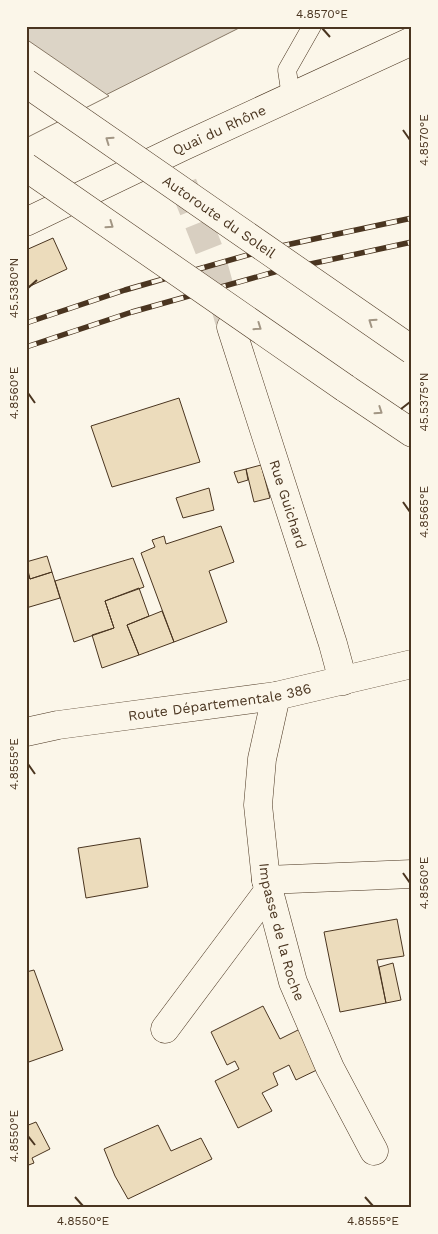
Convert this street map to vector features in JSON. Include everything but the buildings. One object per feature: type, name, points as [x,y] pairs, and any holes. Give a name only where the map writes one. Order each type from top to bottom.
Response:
[{"type":"main road","name":"Quai du Rhône","points":[[26,222],[170,152],[412,40]]},
{"type":"main road","name":"Autoroute du Soleil","points":[[26,83],[412,350]]},
{"type":"main road","points":[[170,152],[182,180]]},
{"type":"main road","points":[[26,168],[412,433]]},
{"type":"main road","name":"Rue Guichard","points":[[231,327],[343,681]]},
{"type":"main road","name":"Route Départementale 386","points":[[26,732],[58,725],[276,696],[412,664]]},
{"type":"main road","name":"Impasse de la Roche","points":[[276,696],[262,759],[258,805],[267,885],[293,982],[330,1068],[374,1151]]},
{"type":"main road","points":[[165,1029],[267,885],[412,874]]},
{"type":"lane","points":[[290,97],[287,70],[292,58],[312,26]]},
{"type":"shaded area","points":[[26,26],[243,26],[26,135]]},
{"type":"pier","points":[[26,39],[109,96],[26,138]]},
{"type":"tunnel","points":[[183,184],[210,252],[229,321]]},
{"type":"railway","points":[[26,323],[125,290],[272,248],[412,218]]},
{"type":"railway","points":[[26,347],[132,312],[278,271],[412,242]]}]
